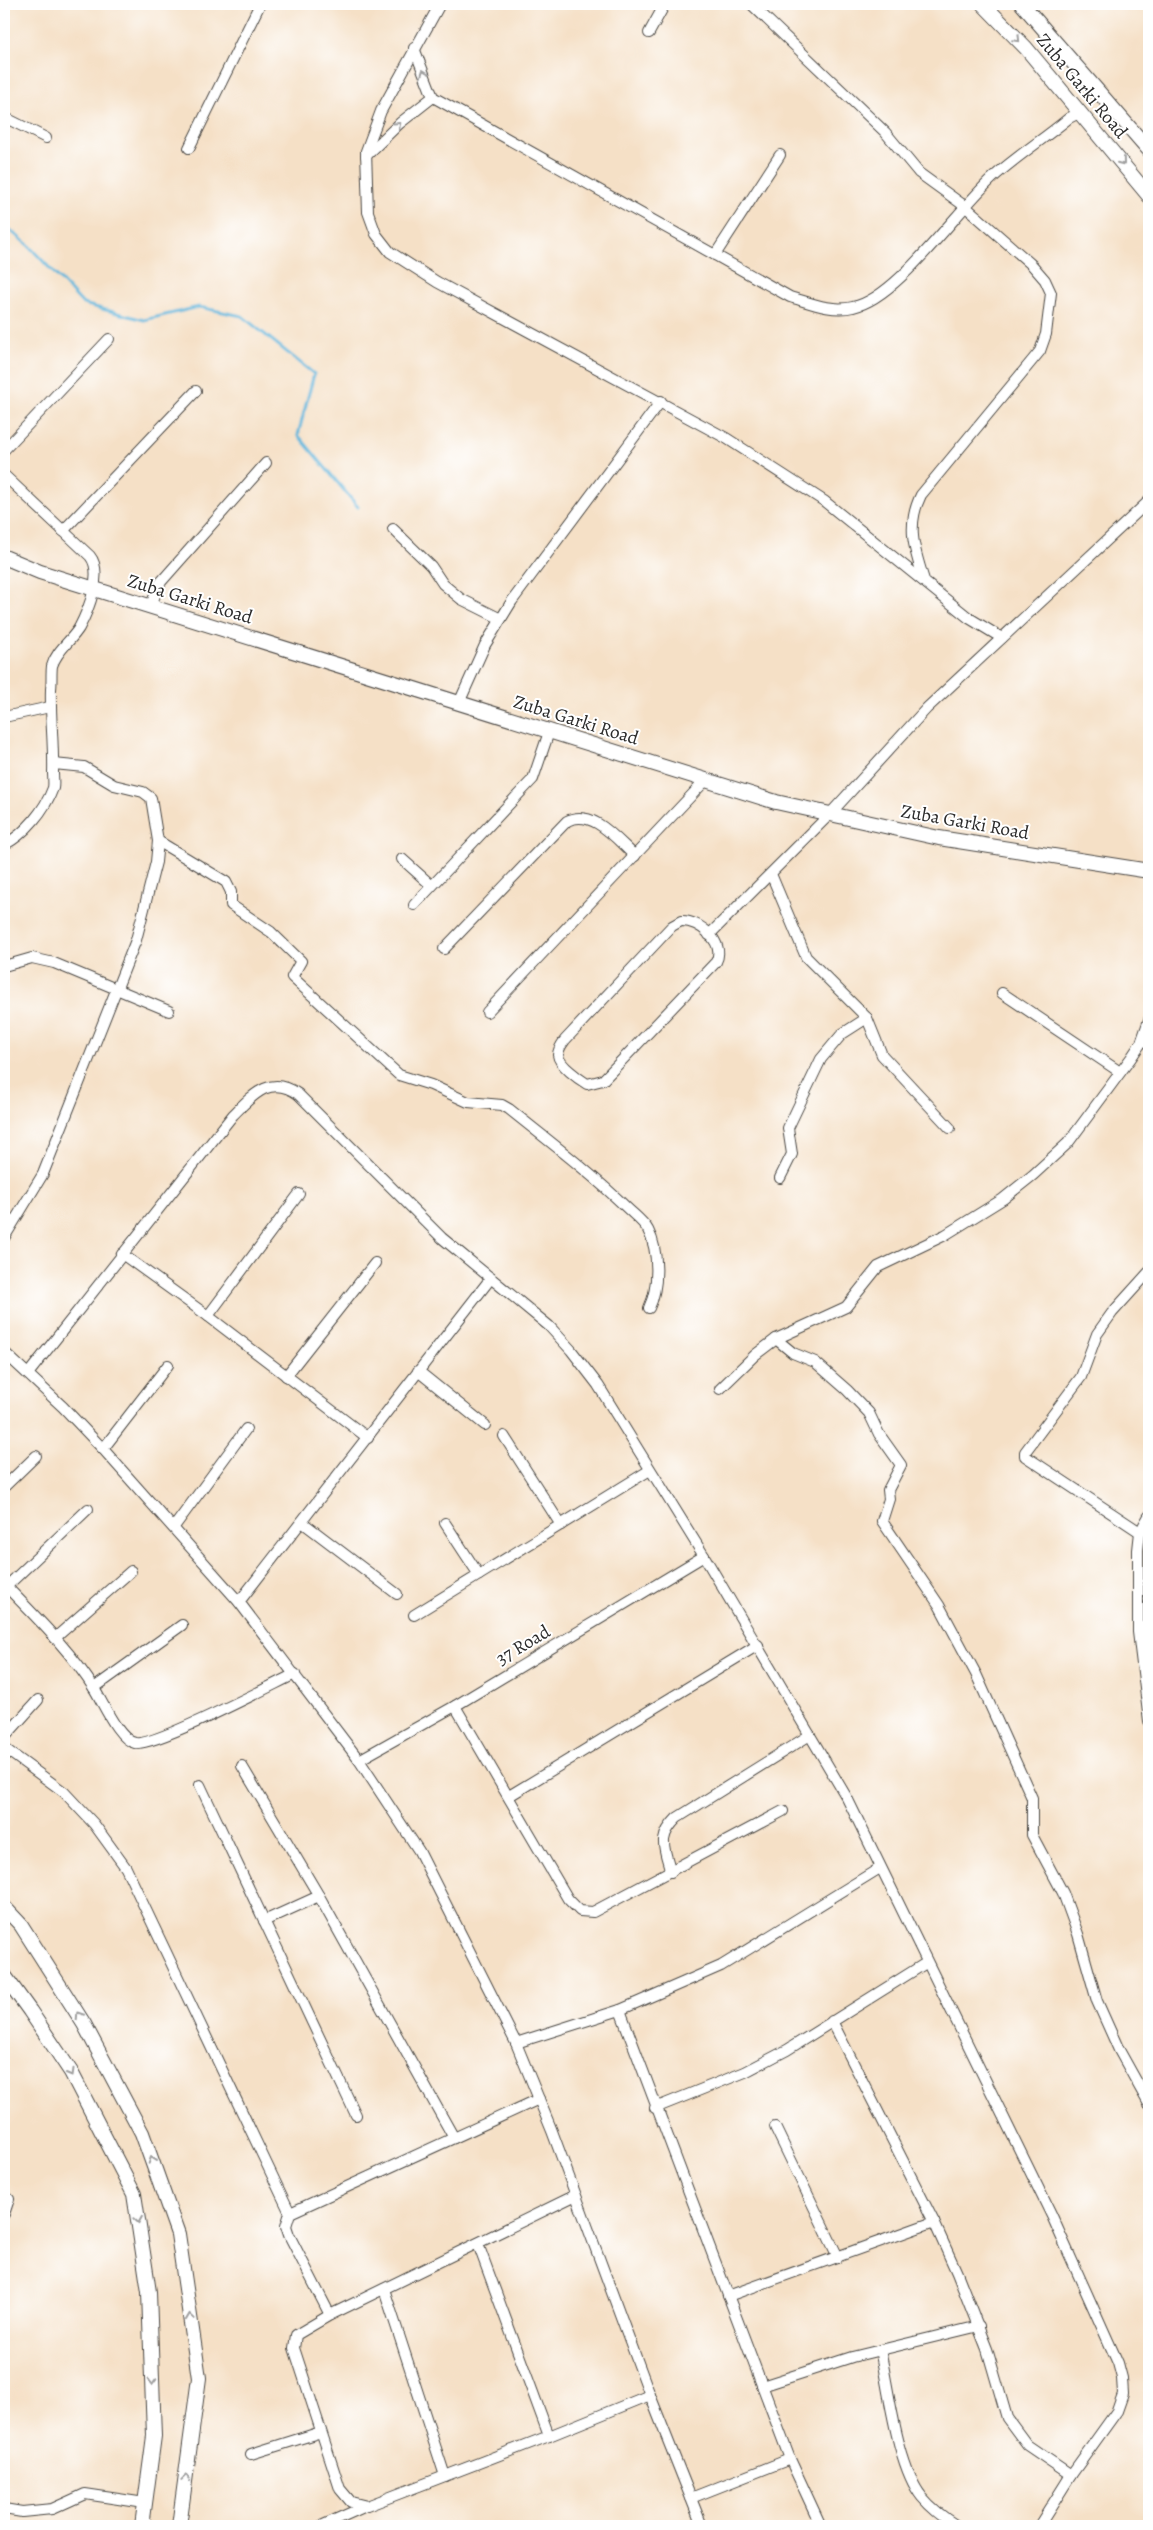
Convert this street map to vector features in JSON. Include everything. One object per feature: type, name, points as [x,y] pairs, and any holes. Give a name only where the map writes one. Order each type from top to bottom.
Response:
[{"type":"main road","name":"Zuba Garki Road","points":[[982,4],[1026,48],[1149,196]]},
{"type":"main road","name":"Zuba Garki Road","points":[[1022,4],[1149,150]]},
{"type":"main road","name":"Zuba Garki Road","points":[[4,557],[40,572],[93,589],[776,802],[939,838],[1149,871]]},
{"type":"main road","points":[[4,1907],[21,1925],[89,2032],[142,2133],[178,2234],[199,2378],[180,2526]]},
{"type":"main road","points":[[4,1975],[71,2072],[134,2194],[149,2302],[154,2436],[142,2526]]},
{"type":"street","points":[[189,148],[260,4]]},
{"type":"street","points":[[440,4],[380,111],[366,156],[368,212],[376,234],[390,252],[437,282],[548,343],[661,401],[726,438],[824,501],[969,618],[1002,638]]},
{"type":"street","points":[[649,33],[665,4]]},
{"type":"street","points":[[751,4],[885,132],[919,173],[966,206],[1032,265],[1045,280],[1051,293],[1046,334],[1040,351],[921,495],[915,507],[912,522],[912,542],[924,581]]},
{"type":"street","points":[[414,48],[433,97],[790,297],[829,308],[854,307],[877,298],[911,266],[996,175],[1069,118],[1081,112]]},
{"type":"street","points":[[366,156],[400,123],[433,97]]},
{"type":"street","points":[[4,117],[46,138]]},
{"type":"street","points":[[715,255],[780,155]]},
{"type":"street","points":[[4,450],[108,339]]},
{"type":"street","points":[[63,531],[196,392]]},
{"type":"street","points":[[459,703],[485,645],[501,619],[661,401]]},
{"type":"street","points":[[151,606],[160,583],[266,464]]},
{"type":"street","points":[[4,475],[95,562],[93,589],[78,629],[60,651],[52,666],[50,707],[54,764],[53,787],[37,817],[21,833],[4,845]]},
{"type":"street","points":[[709,935],[829,815],[927,708],[1149,501]]},
{"type":"street","points":[[393,529],[432,566],[443,584],[461,599],[501,619]]},
{"type":"street","points":[[4,717],[50,707]]},
{"type":"street","points":[[414,905],[430,885],[534,779],[549,732]]},
{"type":"street","points":[[4,1238],[43,1174],[136,940],[156,862],[158,841],[152,798],[127,786],[114,786],[84,767],[54,764]]},
{"type":"street","points":[[487,1012],[706,780]]},
{"type":"street","points":[[444,949],[567,821],[576,817],[588,818],[603,827],[635,856]]},
{"type":"street","points":[[158,841],[226,882],[231,892],[231,905],[271,932],[301,961],[292,977],[399,1076],[431,1085],[468,1102],[502,1105],[509,1108],[603,1185],[648,1228],[653,1245],[655,1271],[654,1297],[649,1308]]},
{"type":"street","points":[[402,859],[430,885]]},
{"type":"street","points":[[771,874],[806,957],[867,1018],[882,1055],[950,1128]]},
{"type":"street","points":[[681,921],[689,921],[709,935],[719,948],[719,956],[716,962],[603,1080],[587,1084],[561,1062],[558,1056],[559,1049],[565,1040],[672,926],[681,921]]},
{"type":"street","points":[[4,966],[32,958],[54,963],[169,1011]]},
{"type":"street","points":[[1002,993],[1120,1072]]},
{"type":"street","points":[[780,1178],[792,1154],[788,1128],[821,1059],[842,1034],[867,1018]]},
{"type":"street","points":[[720,1389],[776,1339],[846,1308],[878,1266],[945,1235],[1003,1199],[1033,1175],[1068,1143],[1141,1043],[1149,1020]]},
{"type":"street","points":[[28,1374],[233,1116],[251,1097],[265,1088],[279,1085],[288,1087],[298,1094],[442,1238],[549,1326],[572,1350],[598,1385],[704,1556],[847,1798],[1052,2216],[1118,2363],[1122,2378],[1123,2394],[1117,2411],[1071,2475],[1039,2526]]},
{"type":"street","points":[[208,1316],[299,1194]]},
{"type":"street","points":[[122,1254],[208,1316],[368,1438]]},
{"type":"street","points":[[286,1376],[375,1263]]},
{"type":"street","points":[[1140,1532],[1025,1456],[1024,1452],[1081,1377],[1098,1334],[1112,1313],[1149,1272]]},
{"type":"street","points":[[240,1602],[491,1278]]},
{"type":"street","points":[[776,1339],[793,1353],[815,1362],[847,1390],[869,1413],[879,1434],[901,1465],[888,1490],[889,1499],[882,1521],[939,1605],[976,1674],[1032,1798],[1032,1835],[1063,1893],[1078,1934],[1097,2001],[1119,2050],[1149,2104]]},
{"type":"street","points":[[4,1352],[103,1449],[240,1602],[359,1760],[423,1859],[516,2043],[702,2526]]},
{"type":"street","points":[[103,1449],[168,1365]]},
{"type":"street","points":[[418,1371],[485,1425]]},
{"type":"street","points":[[174,1527],[246,1429]]},
{"type":"street","points":[[504,1436],[561,1525]]},
{"type":"street","points":[[4,1487],[36,1456]]},
{"type":"street","points":[[414,1615],[650,1470]]},
{"type":"street","points":[[88,1509],[5,1586],[55,1638],[94,1688],[120,1733],[130,1742],[138,1744],[185,1727],[295,1674]]},
{"type":"street","points":[[1149,1516],[1140,1532],[1138,1550],[1138,1632],[1149,1721]]},
{"type":"street","points":[[302,1522],[397,1594]]},
{"type":"street","points":[[445,1523],[479,1575]]},
{"type":"street","name":"37 Road","points":[[359,1760],[455,1706],[704,1556]]},
{"type":"street","points":[[55,1638],[131,1571]]},
{"type":"street","points":[[94,1688],[182,1625]]},
{"type":"street","points":[[509,1796],[758,1645]]},
{"type":"street","points":[[4,1738],[38,1700]]},
{"type":"street","points":[[455,1706],[568,1899],[580,1911],[593,1912],[783,1811]]},
{"type":"street","points":[[671,1872],[662,1842],[664,1833],[677,1818],[810,1735]]},
{"type":"street","points":[[4,1748],[70,1798],[94,1824],[126,1868],[290,2213],[286,2226],[289,2235],[330,2315]]},
{"type":"street","points":[[242,1766],[319,1896],[454,2138]]},
{"type":"street","points":[[200,1785],[356,2114]]},
{"type":"street","points":[[516,2043],[620,2010],[721,1966],[880,1868]]},
{"type":"street","points":[[264,1921],[319,1896]]},
{"type":"street","points":[[655,2108],[745,2072],[787,2050],[926,1962]]},
{"type":"street","points":[[620,2010],[655,2108],[790,2459],[821,2526]]},
{"type":"street","points":[[832,2021],[934,2222],[978,2326],[1007,2418],[1015,2432],[1027,2445],[1071,2475]]},
{"type":"street","points":[[290,2213],[539,2099]]},
{"type":"street","points":[[775,2127],[838,2257]]},
{"type":"street","points":[[367,2506],[351,2502],[340,2489],[293,2341],[301,2330],[330,2315],[574,2196]]},
{"type":"street","points":[[4,2214],[9,2198]]},
{"type":"street","points":[[728,2296],[934,2222]]},
{"type":"street","points":[[478,2244],[550,2436]]},
{"type":"street","points":[[384,2290],[445,2476]]},
{"type":"street","points":[[762,2386],[852,2356],[978,2326]]},
{"type":"street","points":[[880,2350],[903,2458],[911,2477],[920,2496],[936,2513],[957,2526]]},
{"type":"street","points":[[322,2526],[367,2506],[550,2436],[650,2395]]},
{"type":"street","points":[[252,2454],[321,2432]]},
{"type":"street","points":[[691,2498],[790,2459]]},
{"type":"street","points":[[4,2509],[22,2512],[52,2509],[85,2494],[145,2503]]},
{"type":"waterway","points":[[4,225],[28,245],[83,304],[144,320],[199,307],[242,316],[314,374],[298,435],[358,507]]}]
